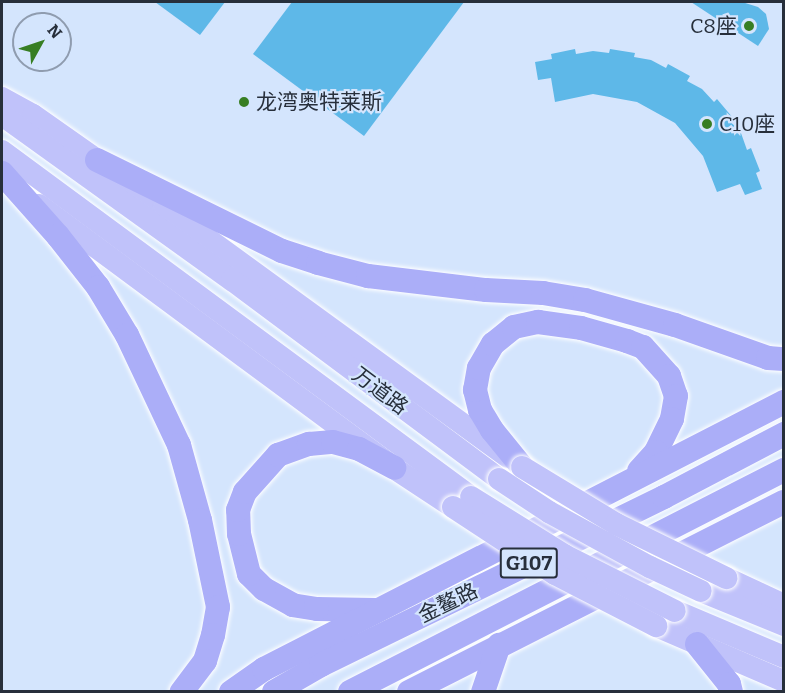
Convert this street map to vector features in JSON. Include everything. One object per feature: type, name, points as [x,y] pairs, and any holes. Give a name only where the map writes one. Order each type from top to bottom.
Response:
[{"type":"highway","points":[[97,160],[282,251],[318,263],[368,276],[486,290],[543,293],[585,300],[675,325],[734,348],[768,358],[783,359]]},
{"type":"highway","points":[[2,173],[58,236],[98,287],[128,335],[179,445],[200,520],[218,607],[205,661],[182,692]]},
{"type":"highway","points":[[522,467],[492,430],[480,410],[475,390],[479,368],[493,344],[514,327],[538,322],[581,328],[643,347],[669,376],[676,396],[672,419],[656,452],[645,467],[624,482]]},
{"type":"highway","points":[[231,692],[264,669],[783,402]]},
{"type":"highway","name":"金鳌路","points":[[274,692],[321,665],[664,496],[783,434]]},
{"type":"highway","points":[[381,610],[317,609],[293,605],[264,589],[249,574],[240,534],[238,510],[245,492],[278,455],[309,444],[333,442],[359,449],[394,468]]},
{"type":"highway","name":"金鳌路","points":[[350,692],[783,470]]},
{"type":"highway","points":[[409,692],[783,502]]},
{"type":"highway","points":[[697,644],[724,676],[731,692]]},
{"type":"highway","points":[[483,692],[499,645]]},
{"type":"main road","points":[[2,98],[33,115],[97,160],[522,467],[565,495],[626,529],[783,604]]},
{"type":"main road","name":"万道路","points":[[2,115],[232,280],[499,479],[559,517],[650,567],[783,625]]},
{"type":"main road","name":"万道路","points":[[2,151],[462,502],[675,611],[783,657]]},
{"type":"main road","points":[[2,173],[48,212],[394,468],[462,502],[555,574],[656,626],[783,681]]},
{"type":"building","points":[[155,2],[225,2],[200,35]]},
{"type":"building","points":[[292,2],[464,2],[364,136],[253,54]]},
{"type":"building","name":"C8座","points":[[691,2],[742,2],[758,7],[766,14],[769,29],[758,46]]},
{"type":"building","name":"C10座","points":[[575,49],[576,54],[593,51],[609,53],[610,49],[635,53],[634,57],[651,60],[666,68],[668,64],[690,76],[687,81],[702,89],[714,102],[717,99],[733,118],[730,121],[741,133],[747,150],[751,148],[760,171],[756,173],[762,189],[745,195],[740,184],[717,192],[703,156],[675,123],[637,102],[593,94],[555,102],[551,78],[538,80],[535,62],[552,59],[551,54]]},
{"type":"place","name":"C8座","points":[[749,26]]},
{"type":"place","name":"龙湾奥特莱斯","points":[[244,102]]},
{"type":"place","name":"C10座","points":[[707,124]]}]
